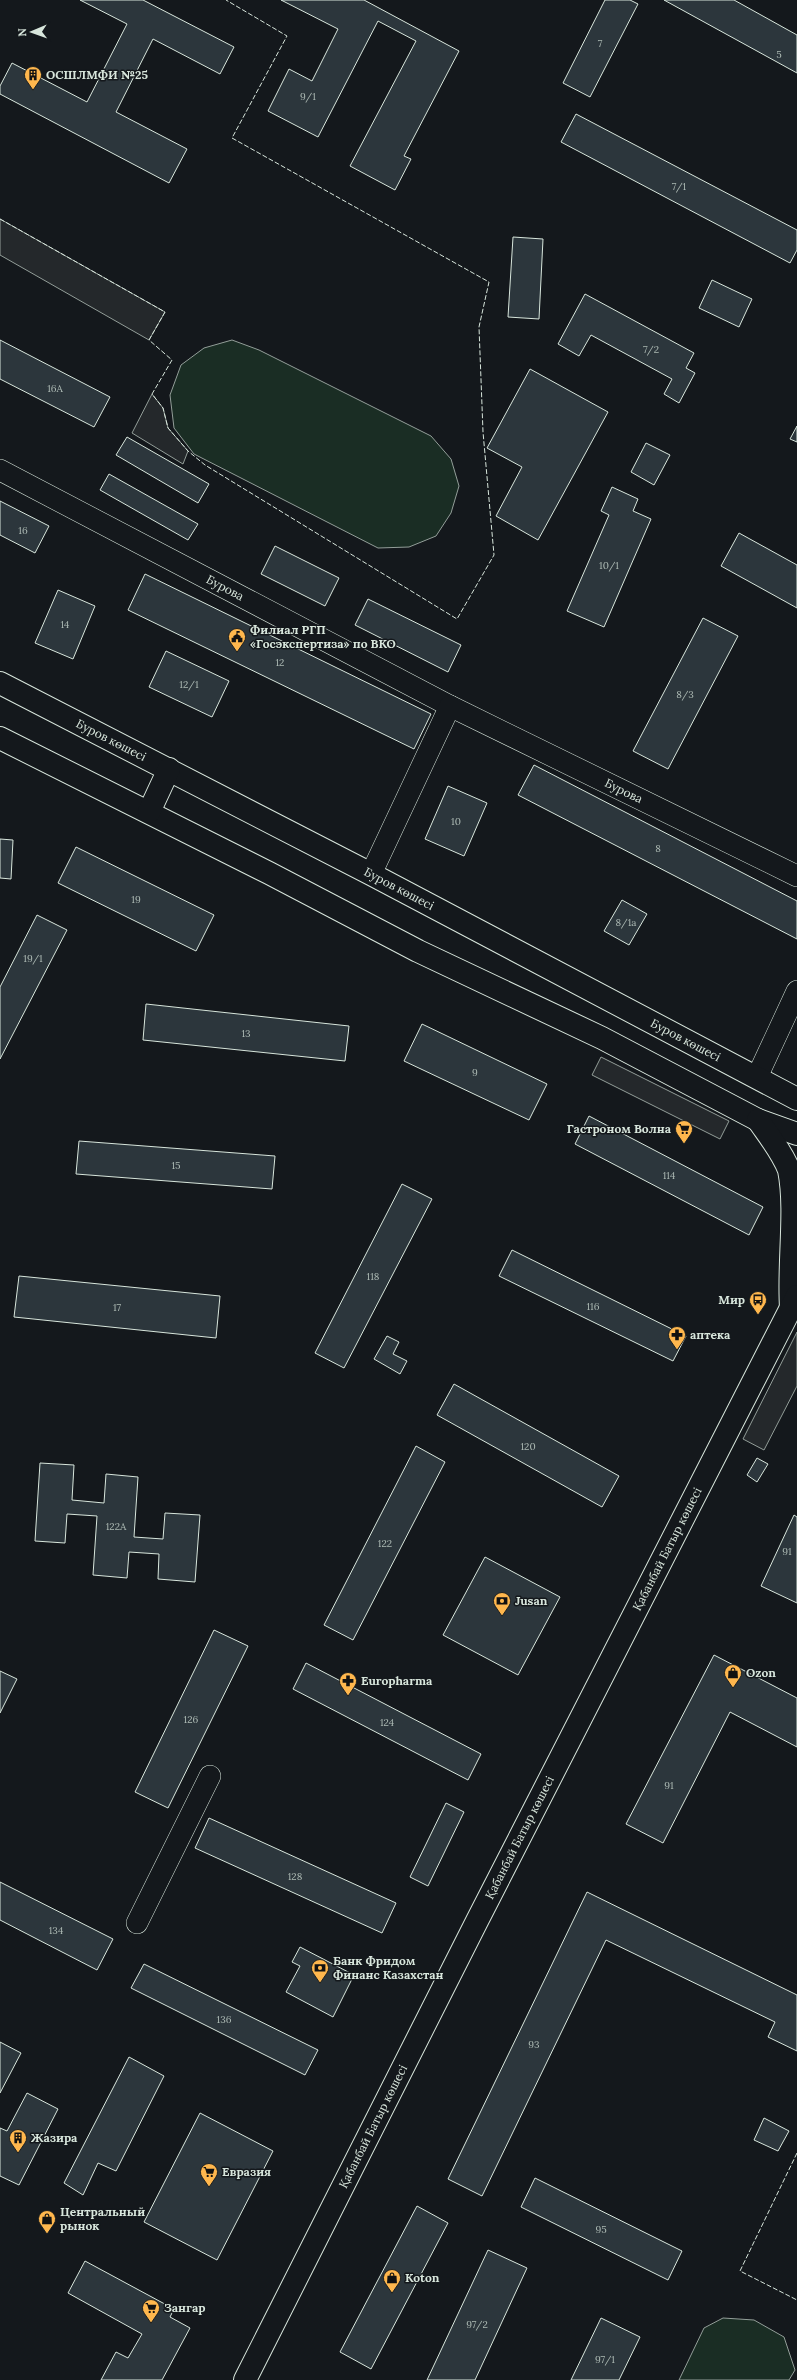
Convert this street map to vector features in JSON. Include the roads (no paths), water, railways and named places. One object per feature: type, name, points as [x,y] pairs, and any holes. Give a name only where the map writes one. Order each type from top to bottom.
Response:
[{"type":"main road","name":"Буров көшесі","points":[[0,682],[371,874],[797,1099]]},
{"type":"main road","points":[[0,738],[149,812],[418,951],[602,1038],[758,1120],[797,1134]]},
{"type":"main road","points":[[149,812],[169,769]]},
{"type":"main road","points":[[758,1120],[789,1169],[795,1191],[794,1246],[790,1283],[794,1301]]},
{"type":"main road","name":"Қабанбай Батыр көшесі","points":[[245,2380],[477,1921],[794,1301]]},
{"type":"street","name":"Бурова","points":[[0,470],[450,706],[797,876]]},
{"type":"street","points":[[371,874],[450,706]]},
{"type":"street","points":[[757,1077],[797,991]]},
{"type":"street","points":[[137,1923],[210,1776]]},
{"type":"place","name":"ОСШЛМФИ №25","points":[[33,90]]},
{"type":"place","name":"Филиал РГП «Госэкспертиза» по ВКО","points":[[237,652]]},
{"type":"place","name":"Гастроном Волна","points":[[684,1144]]},
{"type":"place","name":"Мир","points":[[758,1315]]},
{"type":"place","name":"аптека","points":[[677,1350]]},
{"type":"place","name":"Jusan","points":[[502,1616]]},
{"type":"place","name":"Ozon","points":[[733,1688]]},
{"type":"place","name":"Europharma","points":[[348,1696]]},
{"type":"place","name":"Банк Фридом Финанс Казахстан","points":[[320,1983]]},
{"type":"place","name":"Жазира","points":[[18,2153]]},
{"type":"place","name":"Евразия","points":[[209,2187]]},
{"type":"place","name":"Центральный рынок","points":[[47,2234]]},
{"type":"place","name":"Koton","points":[[392,2293]]},
{"type":"place","name":"Зангар","points":[[151,2323]]}]
